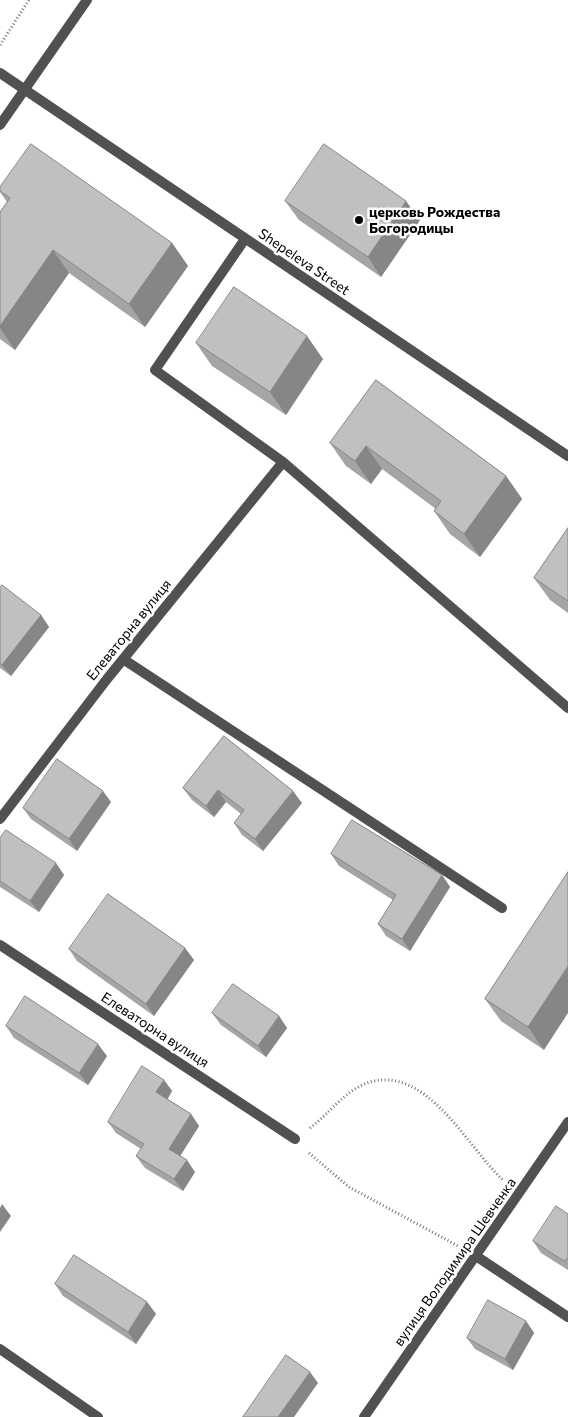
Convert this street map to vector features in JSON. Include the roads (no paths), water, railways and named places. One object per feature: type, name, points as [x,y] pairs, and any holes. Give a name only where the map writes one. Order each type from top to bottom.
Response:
[{"type":"street","points":[[0,125],[87,0]]},
{"type":"street","name":"Shepeleva Street","points":[[0,73],[568,456]]},
{"type":"street","points":[[245,239],[155,370],[283,462],[568,708]]},
{"type":"street","name":"Елеваторна вулиця","points":[[0,819],[123,659],[283,462]]},
{"type":"street","points":[[123,659],[502,908]]},
{"type":"street","name":"Елеваторна вулиця","points":[[0,945],[295,1139]]},
{"type":"street","name":"вулиця Володимира Шевченка","points":[[364,1417],[568,1122]]},
{"type":"street","points":[[476,1256],[568,1317]]},
{"type":"street","points":[[0,1349],[98,1417]]},
{"type":"place","name":"церковь Рождества Богородицы","points":[[359,220]]}]
